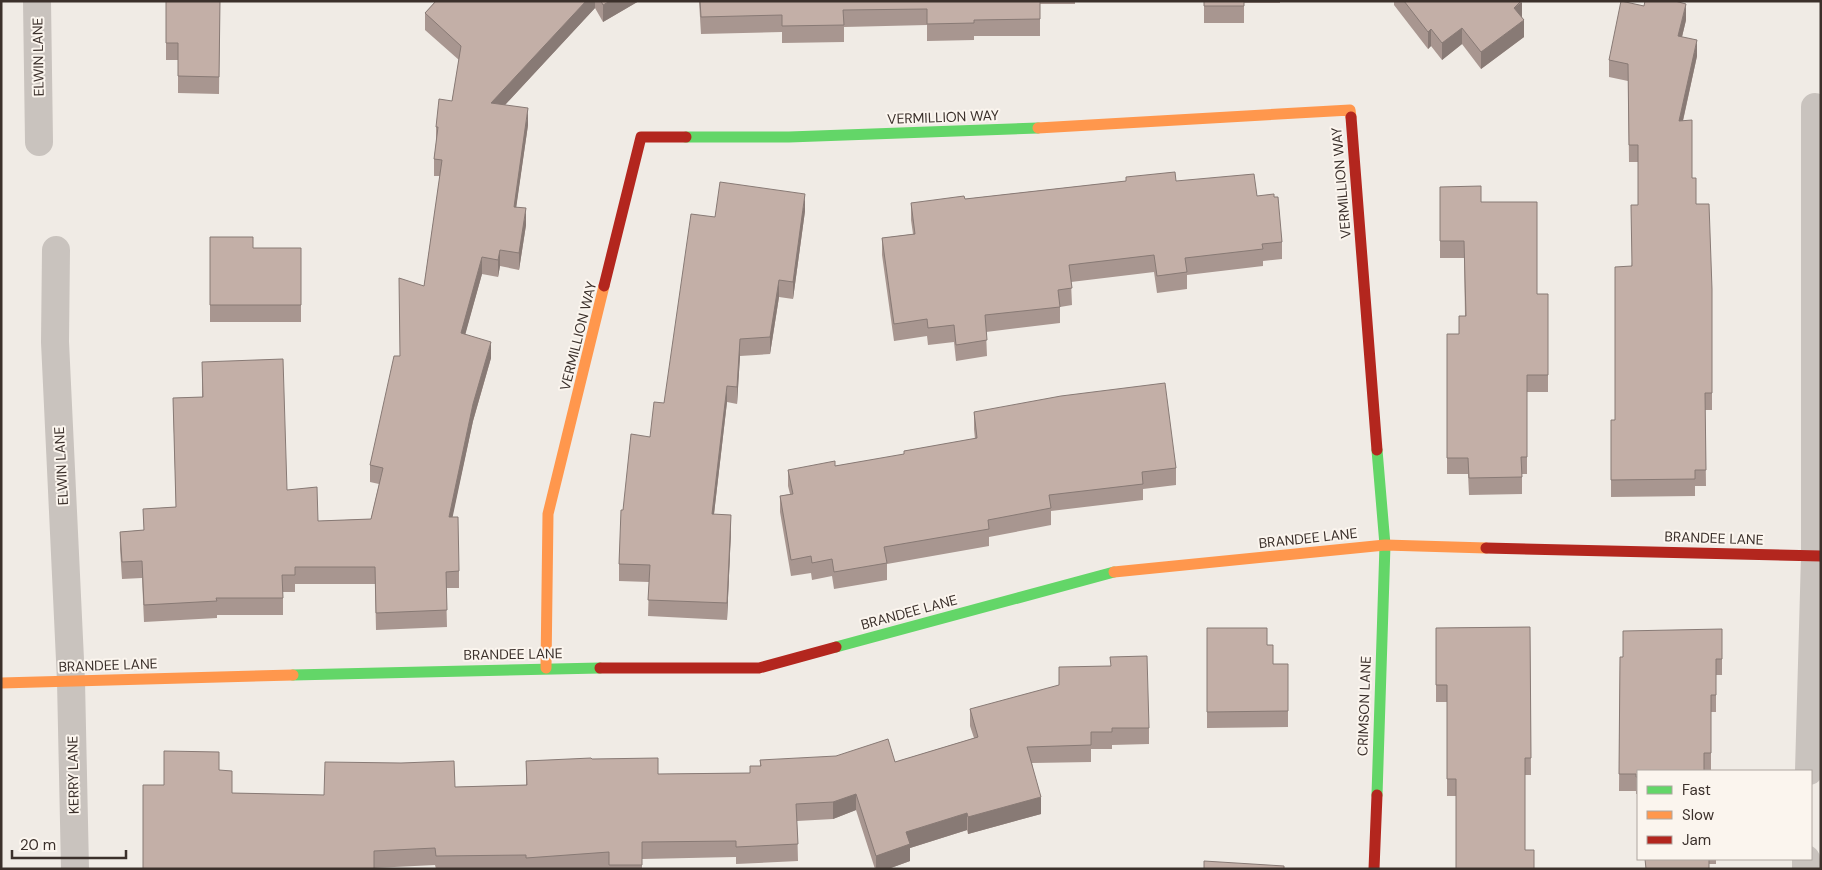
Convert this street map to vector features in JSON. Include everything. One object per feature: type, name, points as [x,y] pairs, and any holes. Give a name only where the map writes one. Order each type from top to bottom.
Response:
[{"type":"street","name":"ELWIN LANE","points":[[37,1],[39,142]]},
{"type":"street","points":[[1809,770],[1818,556],[1815,107]]},
{"type":"street","name":"VERMILLION WAY","points":[[546,668],[548,514],[641,137],[789,137],[1002,130],[1350,110],[1385,545]]},
{"type":"street","name":"ELWIN LANE","points":[[56,250],[55,342],[71,681]]},
{"type":"street","name":"BRANDEE LANE","points":[[1,683],[546,668],[759,668],[1107,573],[1385,545],[1818,556]]},
{"type":"street","name":"CRIMSON LANE","points":[[1374,869],[1385,545]]},
{"type":"street","name":"KERRY LANE","points":[[71,681],[75,869]]},
{"type":"building","points":[[166,1],[220,1],[219,77],[178,76],[178,43],[166,43]]},
{"type":"building","points":[[436,1],[586,1],[491,103],[528,108],[514,207],[526,208],[519,253],[500,250],[498,260],[482,257],[461,333],[491,342],[473,404],[449,517],[458,517],[459,571],[446,572],[447,610],[376,613],[375,567],[295,567],[295,575],[282,575],[283,598],[216,598],[217,601],[144,605],[142,561],[122,562],[120,532],[144,530],[143,509],[176,507],[173,398],[203,397],[202,362],[283,359],[287,490],[317,487],[318,521],[371,519],[383,468],[370,465],[394,356],[400,356],[399,278],[424,286],[442,160],[434,159],[439,99],[452,101],[461,46],[425,13]]},
{"type":"building","points":[[601,1],[610,1],[603,5]]},
{"type":"building","points":[[700,1],[1040,1],[1040,19],[974,20],[974,23],[927,24],[927,9],[843,10],[844,25],[782,26],[782,15],[701,17]]},
{"type":"building","points":[[1204,1],[1244,1],[1244,6],[1204,6]]},
{"type":"building","points":[[1404,1],[1521,1],[1514,8],[1524,20],[1481,52],[1462,28],[1442,43],[1431,29],[1428,32]]},
{"type":"building","points":[[1621,1],[1644,6],[1645,1],[1675,1],[1686,4],[1678,36],[1697,40],[1679,121],[1692,120],[1692,178],[1696,178],[1696,204],[1709,204],[1712,289],[1712,393],[1705,393],[1706,470],[1695,470],[1695,479],[1611,480],[1611,420],[1615,420],[1615,267],[1632,266],[1631,205],[1638,205],[1638,145],[1629,145],[1628,64],[1609,60]]},
{"type":"building","points":[[1175,172],[1176,181],[1254,174],[1257,196],[1274,194],[1274,197],[1278,197],[1282,242],[1262,244],[1263,249],[1185,258],[1187,272],[1157,276],[1154,255],[1069,265],[1072,288],[1058,290],[1060,307],[985,315],[987,340],[956,345],[954,325],[928,328],[927,319],[894,324],[882,238],[915,234],[911,203],[964,196],[965,199],[1126,181],[1126,177]]},
{"type":"building","points":[[720,182],[805,194],[793,282],[779,280],[770,337],[740,339],[737,387],[727,386],[712,514],[731,515],[727,603],[648,600],[650,565],[619,564],[621,510],[623,510],[631,434],[650,437],[654,402],[664,403],[691,214],[715,217]]},
{"type":"building","points":[[1481,186],[1481,202],[1537,202],[1537,294],[1548,294],[1548,375],[1527,375],[1527,457],[1521,457],[1522,477],[1469,478],[1468,458],[1447,458],[1447,334],[1459,334],[1459,316],[1466,316],[1464,241],[1440,241],[1440,187]]},
{"type":"building","points":[[210,237],[253,237],[253,248],[301,248],[301,305],[210,305]]},
{"type":"building","points":[[1165,383],[1176,468],[1142,472],[1143,484],[1049,495],[1051,508],[988,520],[989,529],[884,547],[887,563],[834,572],[832,559],[812,563],[811,556],[791,560],[780,496],[793,494],[788,470],[835,461],[835,466],[904,454],[904,451],[977,438],[974,412],[1061,396]]},
{"type":"building","points":[[1530,627],[1531,758],[1525,758],[1525,850],[1534,850],[1534,869],[1456,869],[1456,779],[1447,779],[1447,685],[1436,685],[1436,628]]},
{"type":"building","points":[[1207,628],[1267,628],[1267,645],[1273,645],[1273,664],[1288,664],[1288,711],[1207,712]]},
{"type":"building","points":[[1722,629],[1722,659],[1716,659],[1716,695],[1711,695],[1711,753],[1704,753],[1704,770],[1637,770],[1637,777],[1636,774],[1619,774],[1620,657],[1623,657],[1623,631]]},
{"type":"building","points":[[1147,656],[1149,728],[1112,728],[1112,732],[1091,732],[1091,745],[1027,747],[1041,797],[968,817],[967,813],[906,832],[910,844],[876,856],[856,794],[833,802],[796,804],[798,844],[736,847],[736,841],[642,842],[642,865],[609,865],[609,852],[526,858],[526,855],[436,856],[435,848],[374,851],[374,869],[143,869],[143,785],[164,785],[164,751],[219,752],[219,770],[232,771],[232,793],[324,795],[325,762],[401,763],[454,761],[455,787],[527,785],[526,761],[591,758],[658,758],[658,774],[750,773],[750,766],[761,766],[760,760],[836,756],[888,739],[895,762],[978,737],[970,709],[1059,685],[1059,667],[1111,666],[1110,657]]},
{"type":"building","points":[[1645,860],[1709,860],[1709,869],[1646,869]]},
{"type":"building","points":[[1204,861],[1284,866],[1284,869],[1204,869]]},
{"type":"traffic: fast","points":[[686,137],[789,137],[1038,128]]},
{"type":"traffic: fast","points":[[1377,450],[1385,545],[1377,795]]},
{"type":"traffic: fast","points":[[836,647],[1114,572]]},
{"type":"traffic: fast","points":[[293,675],[600,668]]},
{"type":"traffic: slow","points":[[1038,128],[1350,110],[1351,117]]},
{"type":"traffic: slow","points":[[546,668],[548,514],[604,286]]},
{"type":"traffic: slow","points":[[1114,572],[1385,545],[1486,548]]},
{"type":"traffic: slow","points":[[1,683],[293,675]]},
{"type":"traffic: jam","points":[[1351,117],[1377,450]]},
{"type":"traffic: jam","points":[[604,286],[641,137],[686,137]]},
{"type":"traffic: jam","points":[[1486,548],[1821,556]]},
{"type":"traffic: jam","points":[[600,668],[759,668],[836,647]]},
{"type":"traffic: jam","points":[[1374,869],[1377,795]]}]
